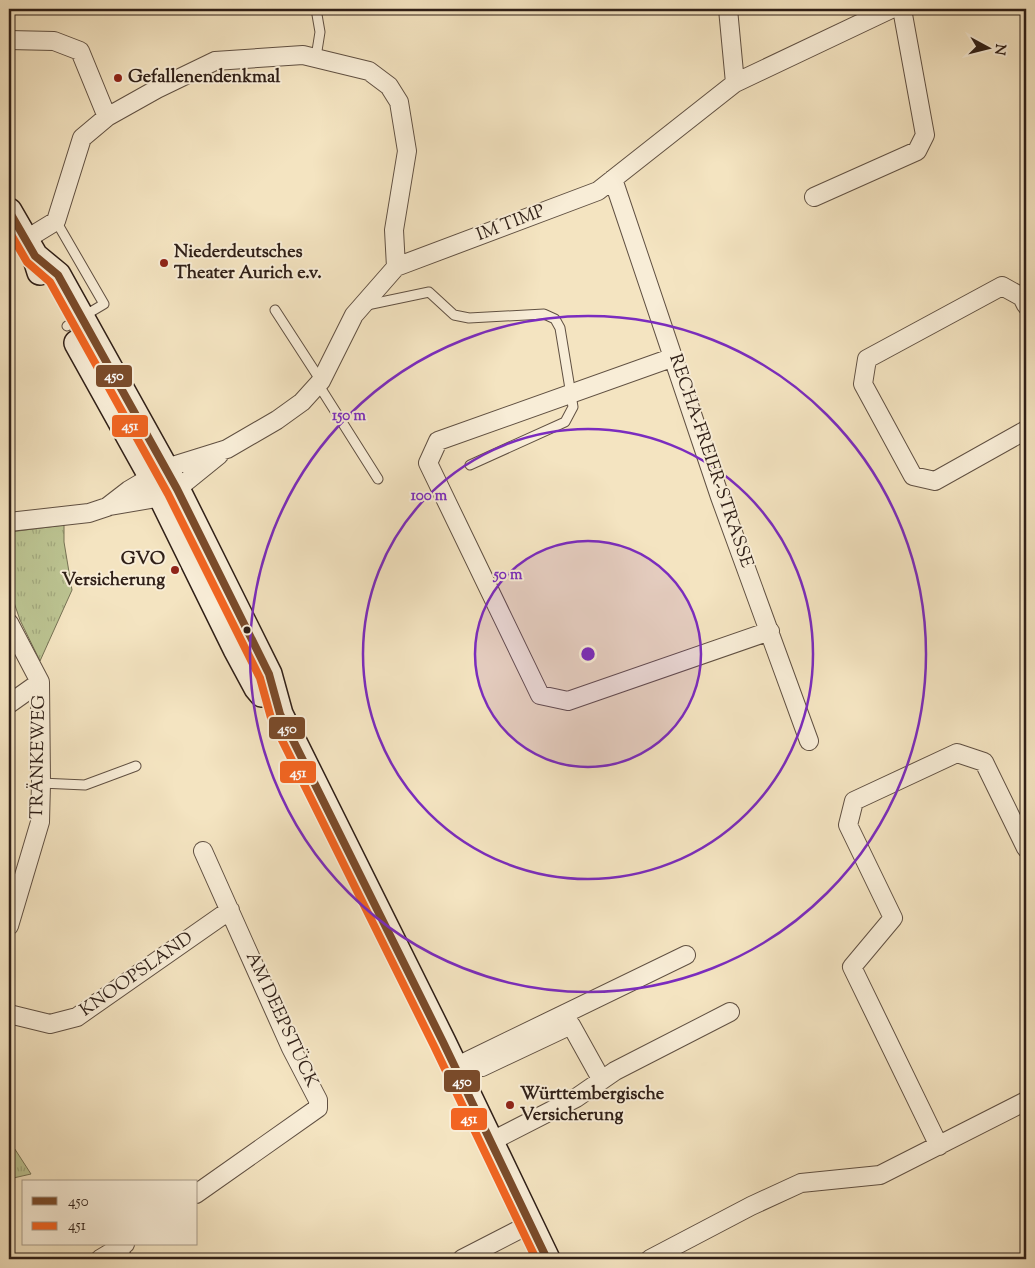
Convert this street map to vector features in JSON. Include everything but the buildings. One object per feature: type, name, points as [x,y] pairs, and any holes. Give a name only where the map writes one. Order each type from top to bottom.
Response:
[{"type":"main road","points":[[9,211],[30,248],[58,275],[75,321],[269,674],[280,714],[547,1259]]},
{"type":"street","points":[[728,9],[735,83]]},
{"type":"street","name":"IM TIMP","points":[[9,522],[89,513],[106,507],[164,482],[277,420],[302,402],[319,382],[354,316],[396,267],[598,191],[735,83],[891,9]]},
{"type":"street","points":[[814,197],[917,151],[925,135],[902,9]]},
{"type":"street","points":[[9,40],[54,41],[80,51],[107,117]]},
{"type":"street","points":[[30,248],[56,221],[82,138],[107,117],[157,89],[215,61],[303,55],[369,71],[389,86],[399,102],[407,151],[394,230],[396,267]]},
{"type":"street","name":"RECHA-FREIER-STRASSE","points":[[613,179],[720,497],[809,741]]},
{"type":"street","points":[[1026,305],[1022,297],[1002,286],[867,359],[863,384],[913,476],[935,481],[1026,430]]},
{"type":"street","points":[[674,357],[438,441],[428,463],[540,695],[568,701],[770,631]]},
{"type":"street","points":[[164,482],[227,449]]},
{"type":"street","name":"TRÄNKEWEG","points":[[9,623],[40,682],[41,783],[40,822],[9,926]]},
{"type":"street","points":[[9,704],[40,682]]},
{"type":"street","points":[[939,1146],[852,967],[893,918],[848,825],[854,801],[956,753],[984,762],[1026,848]]},
{"type":"street","name":"AM DEEPSTÜCK","points":[[198,1193],[318,1108],[318,1100],[291,1048],[203,851]]},
{"type":"street","name":"KNOOPSLAND","points":[[9,1014],[50,1024],[77,1017],[230,910]]},
{"type":"street","points":[[454,1067],[686,955]]},
{"type":"street","points":[[490,1142],[576,1098],[601,1079],[730,1012]]},
{"type":"street","points":[[482,1067],[571,1025],[601,1079]]},
{"type":"street","points":[[650,1259],[751,1206],[801,1183],[880,1175],[1026,1100]]},
{"type":"street","points":[[462,1259],[530,1224]]},
{"type":"street","points":[[100,1259],[125,1250]]},
{"type":"lane","points":[[316,9],[320,32],[316,57]]},
{"type":"lane","points":[[56,221],[104,304],[75,321]]},
{"type":"lane","points":[[362,306],[429,292],[454,315],[469,318],[544,314],[555,319],[560,328],[573,407],[565,422],[470,465]]},
{"type":"lane","points":[[275,310],[378,479]]},
{"type":"lane","points":[[41,783],[85,785],[136,766]]},
{"type":"green space","points":[[64,525],[64,542],[72,590],[40,661],[20,620],[9,588],[10,532]]},
{"type":"green space","points":[[9,1140],[31,1174],[9,1179]]},
{"type":"transit line","name":"450","points":[[9,211],[35,256],[58,275],[177,489],[269,674],[280,714],[443,1042],[547,1259]]},
{"type":"transit line","name":"451","points":[[9,231],[27,262],[50,282],[168,494],[260,678],[271,718],[434,1046],[536,1259]]},
{"type":"place","name":"Gefallenendenkmal","points":[[118,78]]},
{"type":"place","name":"Niederdeutsches Theater Aurich e.v.","points":[[164,263]]},
{"type":"place","name":"GVO Versicherung","points":[[175,570]]},
{"type":"place","name":"Württembergische Versicherung","points":[[510,1105]]}]
